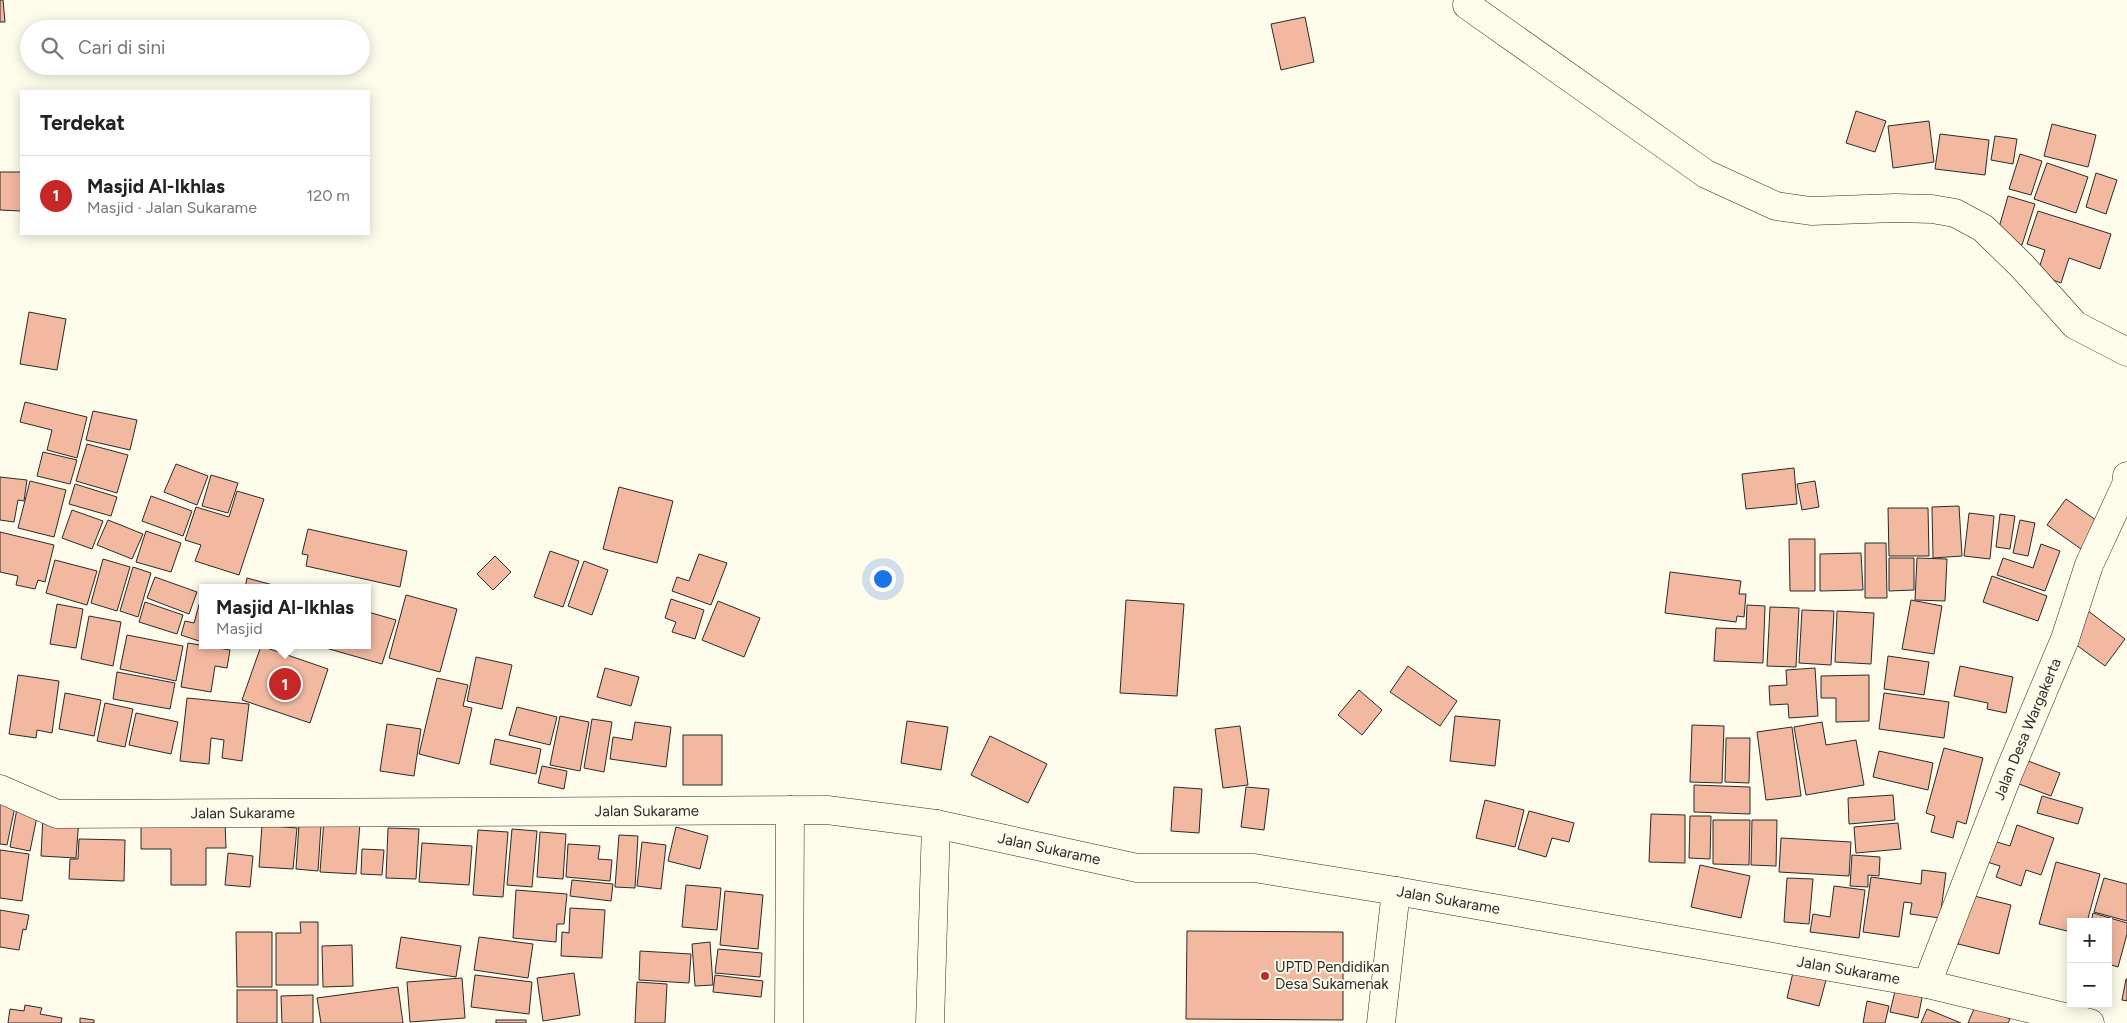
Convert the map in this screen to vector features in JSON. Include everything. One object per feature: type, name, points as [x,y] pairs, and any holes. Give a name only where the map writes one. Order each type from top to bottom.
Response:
[{"type":"street","points":[[1467,5],[1706,174],[1776,206],[1811,211],[1895,208],[1932,209],[1954,214],[1983,228],[2022,266],[2075,325],[2127,352]]},
{"type":"street","name":"Jalan Desa Wargakerta","points":[[1927,984],[2009,772],[2065,639],[2090,565],[2126,485],[2127,476]]},
{"type":"street","name":"Jalan Sukarame","points":[[0,790],[57,814],[827,810],[936,824],[1137,868],[1254,868],[1396,891],[1927,984],[2090,1023]]},
{"type":"street","points":[[789,1023],[790,810]]},
{"type":"street","points":[[930,1023],[936,824]]},
{"type":"street","points":[[1381,1023],[1396,891]]},
{"type":"building","points":[[0,0],[3,0],[5,22],[0,22]]},
{"type":"building","points":[[1305,17],[1314,62],[1281,70],[1271,24]]},
{"type":"building","points":[[1856,111],[1886,121],[1875,152],[1846,143]]},
{"type":"building","points":[[1929,121],[1934,162],[1893,168],[1888,126]]},
{"type":"building","points":[[2052,124],[2096,135],[2088,167],[2044,156]]},
{"type":"building","points":[[1940,134],[1989,140],[1985,175],[1935,169]]},
{"type":"building","points":[[1995,136],[2017,139],[2013,164],[1991,160]]},
{"type":"building","points":[[2020,154],[2042,161],[2031,195],[2009,189]]},
{"type":"building","points":[[2047,163],[2088,177],[2076,213],[2034,199]]},
{"type":"building","points":[[0,172],[20,172],[20,211],[0,210]]},
{"type":"building","points":[[2096,173],[2117,180],[2106,214],[2086,207]]},
{"type":"building","points":[[2008,196],[2035,204],[2022,245],[1996,238]]},
{"type":"building","points":[[2038,211],[2111,234],[2100,269],[2069,258],[2061,283],[2037,274],[2045,250],[2027,244]]},
{"type":"building","points":[[29,312],[66,319],[57,370],[20,364]]},
{"type":"building","points":[[25,402],[87,417],[77,458],[47,450],[52,430],[20,422]]},
{"type":"building","points":[[93,411],[137,420],[130,450],[86,440]]},
{"type":"building","points":[[87,444],[128,455],[117,493],[76,481]]},
{"type":"building","points":[[43,452],[77,460],[70,484],[37,476]]},
{"type":"building","points":[[176,464],[208,476],[197,505],[164,492]]},
{"type":"building","points":[[1794,468],[1797,504],[1746,509],[1742,474]]},
{"type":"building","points":[[211,475],[238,483],[228,513],[202,506]]},
{"type":"building","points":[[0,477],[27,480],[24,501],[18,500],[14,522],[0,520]]},
{"type":"building","points":[[30,481],[66,490],[54,537],[18,528]]},
{"type":"building","points":[[1815,481],[1819,507],[1802,510],[1797,484]]},
{"type":"building","points":[[75,484],[117,497],[111,516],[69,504]]},
{"type":"building","points":[[619,487],[673,501],[657,563],[603,549]]},
{"type":"building","points":[[237,491],[264,499],[239,575],[195,561],[201,545],[185,540],[196,507],[229,517]]},
{"type":"building","points":[[151,496],[192,511],[183,536],[142,521]]},
{"type":"building","points":[[2066,499],[2100,523],[2081,549],[2047,525]]},
{"type":"building","points":[[1959,506],[1962,556],[1933,558],[1932,507]]},
{"type":"building","points":[[1888,508],[1928,508],[1929,556],[1889,556]]},
{"type":"building","points":[[72,510],[103,521],[92,549],[62,538]]},
{"type":"building","points":[[1969,513],[1994,516],[1990,559],[1964,556]]},
{"type":"building","points":[[2000,514],[2015,516],[2010,549],[1996,547]]},
{"type":"building","points":[[108,520],[143,534],[132,559],[97,545]]},
{"type":"building","points":[[2020,520],[2035,523],[2028,556],[2013,553]]},
{"type":"building","points":[[308,529],[407,551],[400,587],[306,566],[308,555],[302,554]]},
{"type":"building","points":[[146,531],[181,543],[171,572],[136,562]]},
{"type":"building","points":[[0,532],[54,545],[45,582],[38,580],[35,589],[16,585],[18,576],[0,572]]},
{"type":"building","points":[[1789,539],[1815,539],[1815,591],[1790,591]]},
{"type":"building","points":[[1865,543],[1886,543],[1887,598],[1865,598]]},
{"type":"building","points":[[2041,544],[2060,551],[2045,591],[1997,575],[2003,558],[2033,568]]},
{"type":"building","points":[[550,551],[579,561],[563,607],[534,597]]},
{"type":"building","points":[[1861,553],[1863,590],[1820,591],[1820,554]]},
{"type":"building","points":[[699,554],[727,563],[711,605],[672,591],[677,577],[689,581]]},
{"type":"building","points":[[495,556],[511,572],[493,590],[477,574]]},
{"type":"building","points":[[1889,558],[1914,558],[1914,590],[1889,591]]},
{"type":"building","points":[[1917,558],[1947,559],[1945,601],[1915,600]]},
{"type":"building","points":[[103,559],[130,567],[117,611],[91,603]]},
{"type":"building","points":[[55,560],[97,571],[87,605],[46,593]]},
{"type":"building","points":[[584,561],[608,570],[592,615],[568,606]]},
{"type":"building","points":[[133,567],[151,573],[138,617],[120,611]]},
{"type":"building","points":[[1670,572],[1741,581],[1739,594],[1746,594],[1744,617],[1737,616],[1736,622],[1665,613]]},
{"type":"building","points":[[1992,576],[2047,596],[2038,621],[1983,602]]},
{"type":"building","points":[[155,577],[197,592],[189,614],[147,598]]},
{"type":"building","points":[[247,578],[269,584],[246,584]]},
{"type":"building","points":[[406,595],[457,609],[440,672],[389,658]]},
{"type":"building","points":[[671,599],[704,610],[695,639],[672,632],[676,622],[665,618]]},
{"type":"building","points":[[1126,600],[1184,604],[1177,696],[1120,693]]},
{"type":"building","points":[[1911,600],[1942,606],[1934,654],[1902,649]]},
{"type":"building","points":[[718,601],[760,618],[744,657],[702,640]]},
{"type":"building","points":[[145,602],[183,615],[177,634],[139,622]]},
{"type":"building","points":[[57,604],[83,609],[76,648],[50,644]]},
{"type":"building","points":[[199,605],[199,641],[181,635],[185,621],[194,623]]},
{"type":"building","points":[[1747,605],[1765,606],[1763,663],[1714,661],[1716,628],[1746,629]]},
{"type":"building","points":[[1770,607],[1799,608],[1796,667],[1767,666]]},
{"type":"building","points":[[1802,610],[1834,611],[1831,665],[1799,663]]},
{"type":"building","points":[[2087,610],[2125,639],[2105,666],[2067,638]]},
{"type":"building","points":[[1837,611],[1874,613],[1871,664],[1835,662]]},
{"type":"building","points":[[371,613],[396,620],[382,664],[329,649],[371,649]]},
{"type":"building","points":[[89,616],[121,622],[113,666],[81,659]]},
{"type":"building","points":[[127,635],[183,646],[176,681],[120,669]]},
{"type":"building","points":[[188,643],[199,645],[199,649],[230,650],[227,668],[215,666],[211,692],[181,687]]},
{"type":"building","points":[[260,649],[270,649],[328,669],[310,723],[242,700]]},
{"type":"building","points":[[1888,656],[1929,662],[1924,695],[1884,689]]},
{"type":"building","points":[[476,657],[512,665],[502,709],[467,701]]},
{"type":"building","points":[[1408,666],[1457,701],[1440,726],[1390,692]]},
{"type":"building","points":[[1960,666],[2013,677],[2006,713],[1987,709],[1988,703],[1954,696]]},
{"type":"building","points":[[605,668],[639,677],[631,706],[597,697]]},
{"type":"building","points":[[1815,668],[1818,716],[1789,718],[1788,704],[1770,705],[1769,686],[1787,685],[1786,670]]},
{"type":"building","points":[[117,672],[175,683],[170,709],[113,699]]},
{"type":"building","points":[[18,675],[59,681],[52,733],[37,730],[36,738],[9,734]]},
{"type":"building","points":[[1869,675],[1869,721],[1836,722],[1836,698],[1821,698],[1821,676]]},
{"type":"building","points":[[437,678],[468,685],[463,706],[472,708],[459,764],[419,754]]},
{"type":"building","points":[[1359,690],[1382,710],[1362,735],[1338,715]]},
{"type":"building","points":[[65,693],[101,700],[94,736],[59,729]]},
{"type":"building","points":[[1884,693],[1949,702],[1944,738],[1879,729]]},
{"type":"building","points":[[187,698],[249,704],[242,761],[222,758],[224,740],[211,738],[209,764],[180,761]]},
{"type":"building","points":[[105,703],[133,709],[125,747],[97,741]]},
{"type":"building","points":[[517,707],[557,717],[550,745],[509,735]]},
{"type":"building","points":[[136,713],[178,722],[171,754],[129,745]]},
{"type":"building","points":[[560,716],[589,722],[580,771],[550,765]]},
{"type":"building","points":[[1455,716],[1500,720],[1495,766],[1450,761]]},
{"type":"building","points":[[592,719],[612,722],[604,772],[584,768]]},
{"type":"building","points":[[907,721],[948,727],[941,770],[901,763]]},
{"type":"building","points":[[635,722],[671,727],[666,767],[610,759],[613,737],[632,740]]},
{"type":"building","points":[[1822,722],[1826,745],[1856,740],[1864,785],[1806,795],[1794,727]]},
{"type":"building","points":[[387,724],[421,729],[414,776],[380,771]]},
{"type":"building","points":[[1692,725],[1724,726],[1722,783],[1690,782]]},
{"type":"building","points":[[1240,726],[1248,785],[1223,788],[1215,729]]},
{"type":"building","points":[[1792,727],[1801,796],[1766,800],[1757,732]]},
{"type":"building","points":[[683,735],[722,735],[722,785],[683,785]]},
{"type":"building","points":[[990,736],[1047,764],[1028,803],[971,775]]},
{"type":"building","points":[[1726,738],[1750,738],[1749,783],[1725,782]]},
{"type":"building","points":[[495,739],[541,749],[536,774],[490,764]]},
{"type":"building","points":[[1944,748],[1983,758],[1966,824],[1957,821],[1953,838],[1931,832],[1935,816],[1926,813]]},
{"type":"building","points":[[1879,751],[1933,763],[1928,790],[1873,777]]},
{"type":"building","points":[[2020,758],[2060,773],[2051,796],[2011,781]]},
{"type":"building","points":[[542,766],[567,771],[564,789],[538,783]]},
{"type":"building","points":[[1694,785],[1750,787],[1750,814],[1694,812]]},
{"type":"building","points":[[1174,787],[1202,789],[1199,833],[1171,831]]},
{"type":"building","points":[[1246,787],[1269,789],[1264,830],[1241,827]]},
{"type":"building","points":[[0,794],[17,797],[7,845],[0,844]]},
{"type":"building","points":[[1893,795],[1895,820],[1849,824],[1848,798]]},
{"type":"building","points":[[2042,796],[2083,808],[2078,824],[2037,813]]},
{"type":"building","points":[[1485,800],[1524,810],[1515,847],[1476,838]]},
{"type":"building","points":[[18,803],[39,807],[30,851],[10,847]]},
{"type":"building","points":[[1529,811],[1574,823],[1569,842],[1552,838],[1546,857],[1518,849]]},
{"type":"building","points":[[1651,814],[1685,815],[1685,863],[1649,862]]},
{"type":"building","points":[[43,816],[79,818],[76,858],[41,856]]},
{"type":"building","points":[[1690,816],[1711,816],[1710,859],[1689,858]]},
{"type":"building","points":[[324,820],[360,823],[356,874],[320,872]]},
{"type":"building","points":[[1713,820],[1750,820],[1749,865],[1713,864]]},
{"type":"building","points":[[1752,820],[1777,820],[1776,866],[1751,865]]},
{"type":"building","points":[[141,821],[225,821],[226,848],[206,848],[206,885],[171,885],[171,849],[141,849]]},
{"type":"building","points":[[1898,823],[1901,849],[1856,853],[1854,827]]},
{"type":"building","points":[[299,824],[321,825],[318,871],[296,869]]},
{"type":"building","points":[[262,825],[297,828],[293,869],[259,867]]},
{"type":"building","points":[[2017,825],[2054,838],[2041,875],[2026,870],[2021,886],[1996,877],[2000,866],[1987,862],[1994,841],[2010,846]]},
{"type":"building","points":[[676,827],[708,836],[700,869],[668,861]]},
{"type":"building","points":[[388,828],[419,829],[416,879],[386,878]]},
{"type":"building","points":[[512,829],[537,831],[532,887],[507,885]]},
{"type":"building","points":[[478,830],[508,832],[503,897],[473,895]]},
{"type":"building","points":[[540,832],[566,834],[563,879],[537,877]]},
{"type":"building","points":[[619,835],[638,836],[635,888],[615,887]]},
{"type":"building","points":[[1781,838],[1851,842],[1849,876],[1779,872]]},
{"type":"building","points":[[79,839],[125,840],[124,881],[69,879],[70,859],[78,859]]},
{"type":"building","points":[[642,842],[666,845],[661,889],[637,886]]},
{"type":"building","points":[[422,843],[472,846],[469,885],[419,882]]},
{"type":"building","points":[[568,844],[600,846],[598,859],[612,860],[610,881],[566,877]]},
{"type":"building","points":[[362,849],[384,850],[382,875],[361,874]]},
{"type":"building","points":[[0,850],[29,854],[22,901],[0,898]]},
{"type":"building","points":[[228,853],[253,856],[250,887],[225,885]]},
{"type":"building","points":[[1852,855],[1880,857],[1879,876],[1868,875],[1868,887],[1850,886]]},
{"type":"building","points":[[2056,862],[2100,874],[2088,918],[2067,918],[2067,931],[2039,924]]},
{"type":"building","points":[[1700,865],[1750,876],[1741,918],[1691,907]]},
{"type":"building","points":[[1922,870],[1946,873],[1940,918],[1910,914],[1912,903],[1904,902],[1899,937],[1863,932],[1871,877],[1921,884]]},
{"type":"building","points":[[1787,878],[1813,879],[1809,924],[1784,922]]},
{"type":"building","points":[[2104,878],[2127,884],[2127,921],[2094,912]]},
{"type":"building","points":[[572,880],[613,884],[611,901],[570,896]]},
{"type":"building","points":[[686,885],[721,888],[717,930],[682,927]]},
{"type":"building","points":[[1834,886],[1865,890],[1859,938],[1810,932],[1813,914],[1830,917]]},
{"type":"building","points":[[516,890],[567,894],[564,924],[557,924],[556,942],[513,938]]},
{"type":"building","points":[[725,891],[763,895],[758,949],[720,945]]},
{"type":"building","points":[[1970,895],[2011,905],[1999,954],[1958,944]]},
{"type":"building","points":[[570,908],[605,910],[602,958],[561,956],[562,932],[569,933]]},
{"type":"building","points":[[0,910],[29,915],[26,930],[23,929],[19,950],[0,947]]},
{"type":"building","points":[[2093,913],[2110,918],[2092,918]]},
{"type":"building","points":[[2112,919],[2127,923],[2127,934],[2118,967],[2112,965]]},
{"type":"building","points":[[300,922],[318,922],[318,985],[276,985],[276,933],[301,933]]},
{"type":"building","name":"UPTD Pendidikan Desa Sukamenak","points":[[1187,931],[1343,932],[1343,1020],[1186,1019]]},
{"type":"building","points":[[236,932],[272,932],[272,987],[237,987]]},
{"type":"building","points":[[401,937],[461,946],[456,977],[396,968]]},
{"type":"building","points":[[479,937],[533,944],[528,978],[474,970]]},
{"type":"building","points":[[710,942],[713,985],[695,986],[692,944]]},
{"type":"building","points":[[352,945],[353,986],[323,987],[322,946]]},
{"type":"building","points":[[718,949],[762,953],[760,977],[715,973]]},
{"type":"building","points":[[640,951],[691,954],[689,983],[639,980]]},
{"type":"building","points":[[1795,964],[1828,973],[1819,1006],[1787,998]]},
{"type":"building","points":[[574,973],[580,1015],[543,1021],[537,978]]},
{"type":"building","points":[[475,975],[532,982],[529,1014],[471,1007]]},
{"type":"building","points":[[715,975],[763,981],[761,997],[713,992]]},
{"type":"building","points":[[462,978],[465,1018],[410,1022],[407,982]]},
{"type":"building","points":[[2127,979],[2127,1001],[2122,1000]]},
{"type":"building","points":[[637,982],[667,984],[665,1023],[635,1023]]},
{"type":"building","points":[[398,987],[403,1023],[321,1023],[317,998]]},
{"type":"building","points":[[1896,987],[1923,993],[1918,1018],[1890,1012]]},
{"type":"building","points":[[237,990],[277,990],[277,1023],[237,1023]]},
{"type":"building","points":[[313,995],[313,1023],[282,1023],[281,996]]},
{"type":"building","points":[[1867,1001],[1889,1006],[1885,1023],[1863,1023]]},
{"type":"building","points":[[1976,1004],[2010,1019],[2008,1023],[1968,1023]]},
{"type":"building","points":[[25,1005],[42,1008],[40,1014],[62,1018],[61,1023],[8,1023],[10,1009],[24,1011]]},
{"type":"building","points":[[1927,1009],[1961,1023],[1921,1023]]},
{"type":"building","points":[[80,1018],[94,1020],[94,1023],[80,1023]]},
{"type":"building","points":[[496,1020],[526,1020],[526,1023],[496,1023]]},
{"type":"place","name":"Masjid Al-Ikhlas","points":[[285,684]]},
{"type":"place","name":"UPTD Pendidikan Desa Sukamenak","points":[[1265,976]]}]
